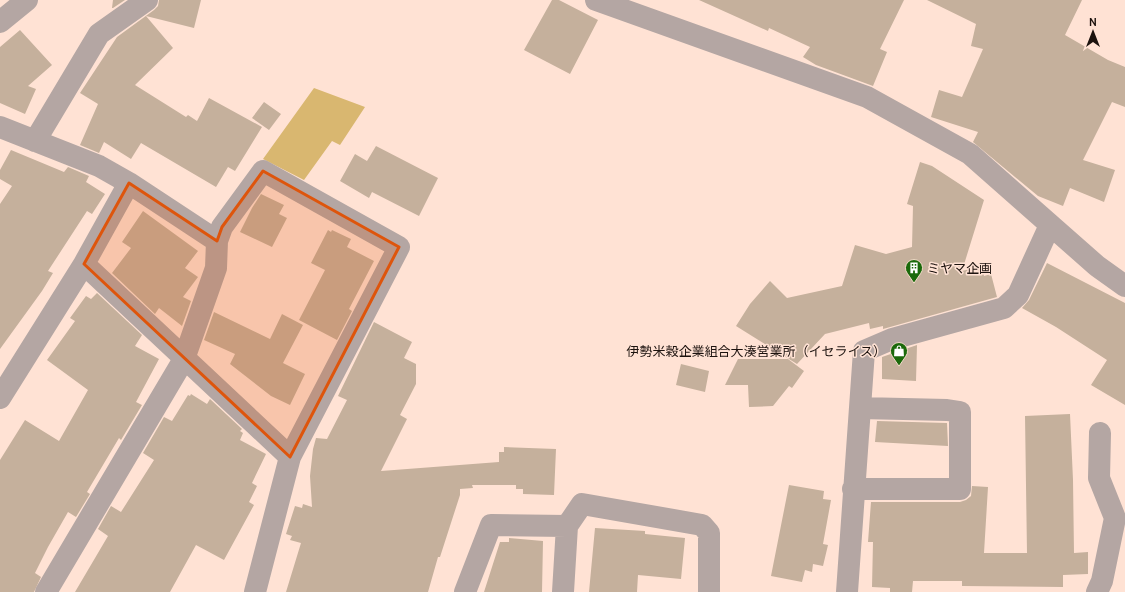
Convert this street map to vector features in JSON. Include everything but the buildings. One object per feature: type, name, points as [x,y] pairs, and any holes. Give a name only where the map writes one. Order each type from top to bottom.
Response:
[{"type":"street","points":[[35,141],[99,34],[147,0]]},
{"type":"street","points":[[596,0],[867,97],[970,154],[1097,266],[1125,286]]},
{"type":"street","points":[[1,130],[35,141],[99,166],[129,183],[217,241]]},
{"type":"street","points":[[46,592],[184,360],[216,268],[217,241],[222,227],[263,171],[399,247],[290,457],[255,592]]},
{"type":"street","points":[[0,398],[84,264],[129,183]]},
{"type":"street","points":[[847,592],[853,488],[864,351],[892,339],[1004,308],[1018,295],[1050,225]]},
{"type":"street","points":[[84,264],[184,360],[290,457]]},
{"type":"street","points":[[853,488],[960,489],[960,412],[947,410],[860,408]]},
{"type":"street","points":[[1097,592],[1102,581],[1115,518],[1099,478],[1100,433]]},
{"type":"street","points":[[563,592],[567,526],[582,504],[702,525],[709,533],[709,592]]},
{"type":"street","points":[[465,592],[491,525],[567,526]]},
{"type":"highlighted area","points":[[263,171],[399,247],[290,457],[84,264],[129,183],[217,241],[222,227]]},
{"type":"shaded area","points":[[314,88],[365,107],[340,145],[332,141],[304,180],[263,159]]},
{"type":"place","name":"ミヤマ企画","points":[[914,283]]},
{"type":"place","name":"伊勢米穀企業組合大湊営業所（イセライス）","points":[[899,366]]}]
